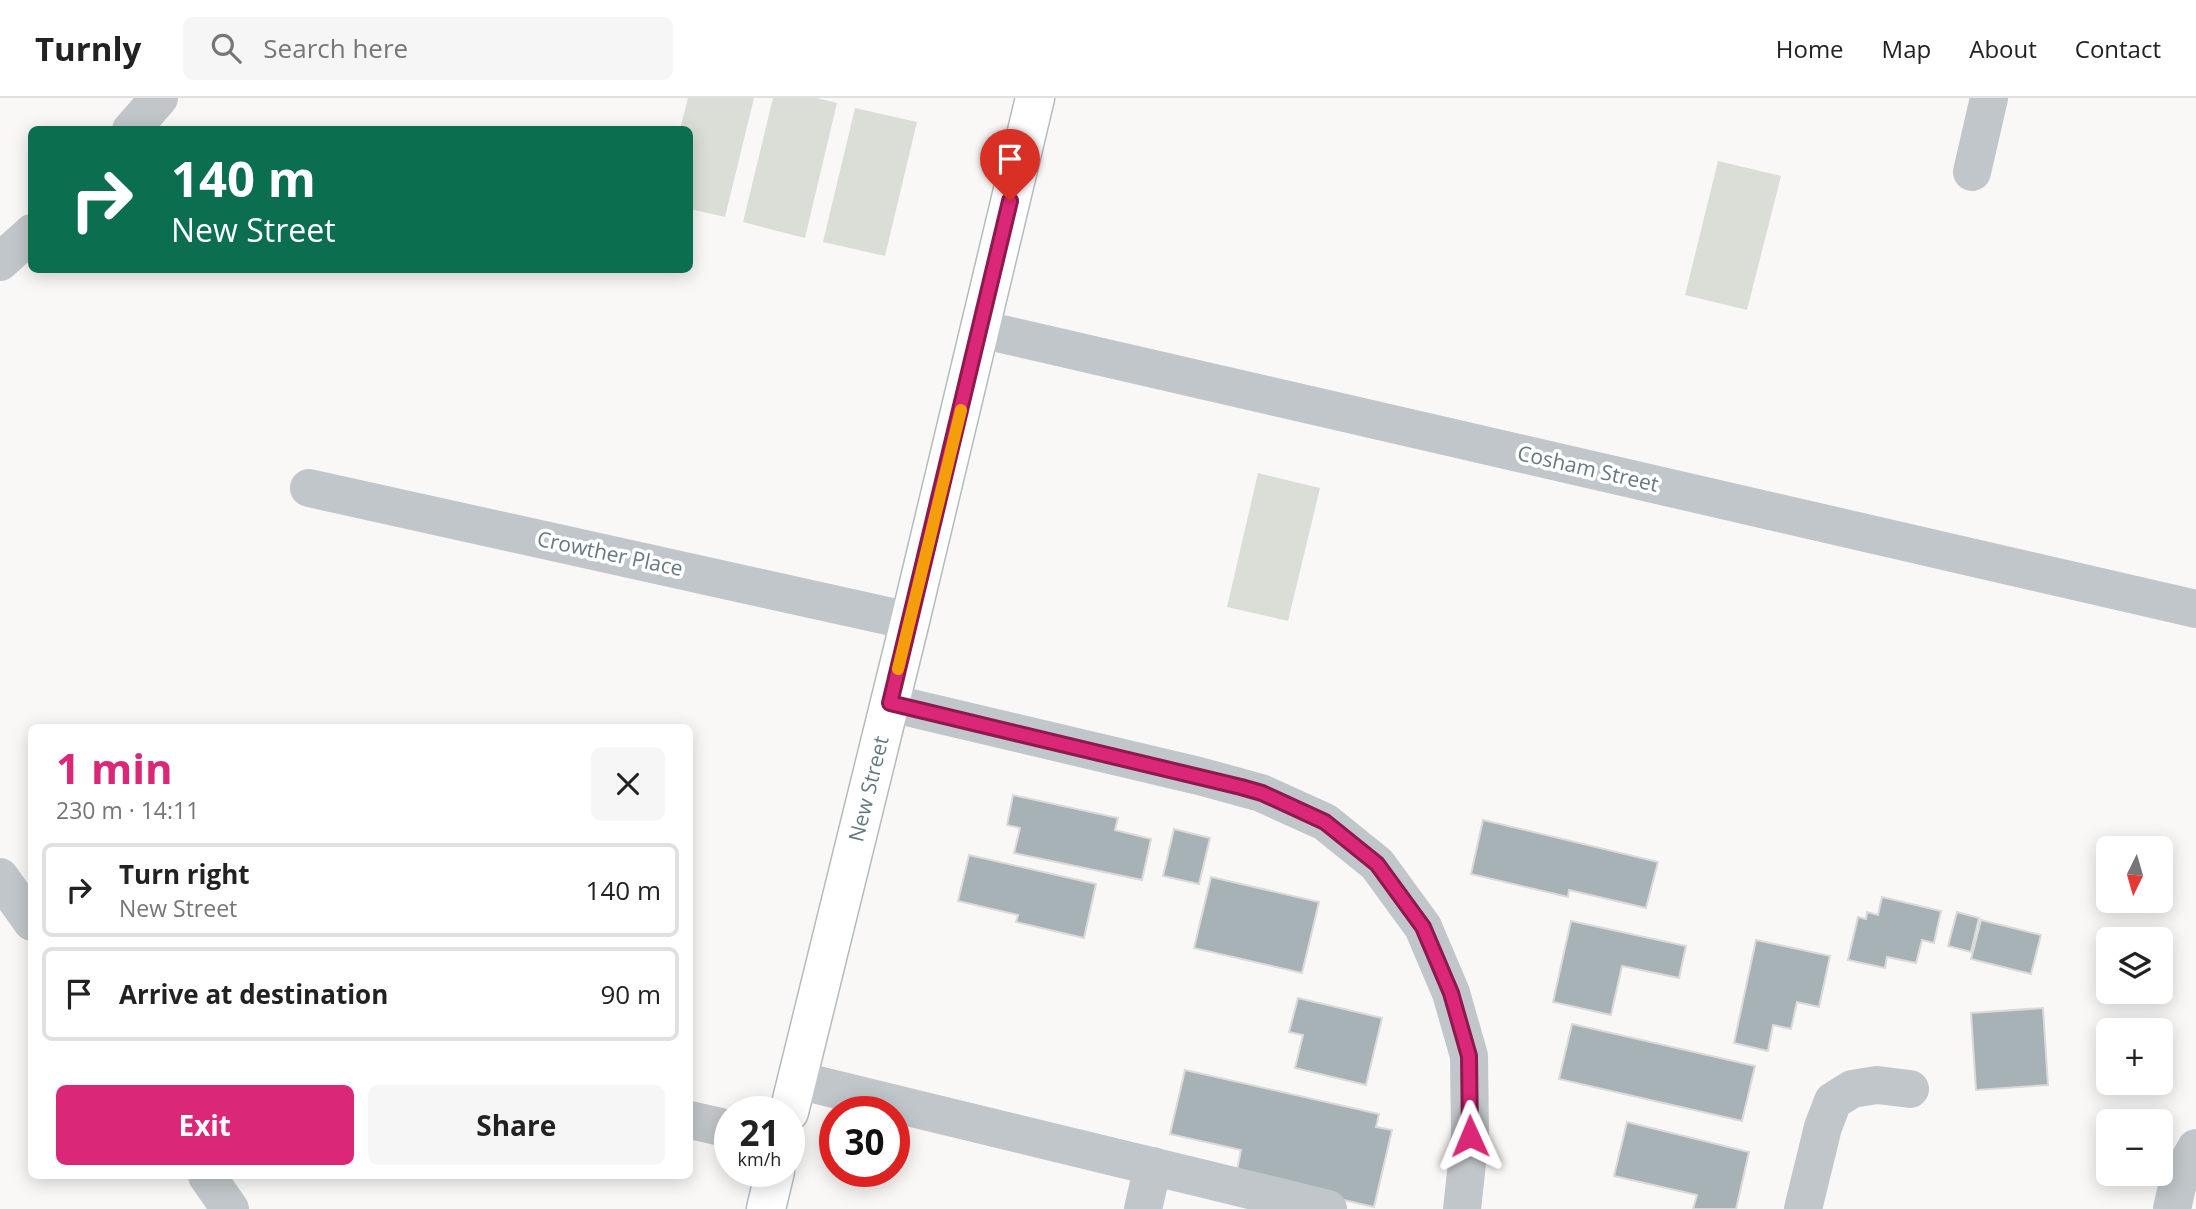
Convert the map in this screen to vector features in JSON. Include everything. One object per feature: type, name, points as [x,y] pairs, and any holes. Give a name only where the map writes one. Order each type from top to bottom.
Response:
[{"type":"main road","name":"New Street","points":[[793,1096],[1035,98]]},
{"type":"main road","points":[[766,1209],[771,1187]]},
{"type":"street","points":[[136,126],[159,98]]},
{"type":"street","points":[[1972,172],[1989,98]]},
{"type":"street","points":[[0,262],[28,237]]},
{"type":"street","name":"Cosham Street","points":[[980,329],[2196,609]]},
{"type":"street","name":"Crowther Place","points":[[309,488],[910,621]]},
{"type":"street","points":[[890,703],[1262,793],[1325,822],[1377,864],[1423,927],[1451,993],[1469,1056],[1470,1136],[1465,1208]]},
{"type":"street","points":[[0,877],[18,920]]},
{"type":"street","points":[[1803,1209],[1823,1127],[1833,1101],[1852,1088],[1877,1085],[1910,1089]]},
{"type":"street","points":[[805,1098],[1153,1166],[1328,1209]]},
{"type":"street","points":[[693,1121],[714,1125]]},
{"type":"street","points":[[2172,1209],[2179,1178],[2196,1148]]},
{"type":"street","points":[[1143,1209],[1153,1166]]},
{"type":"street","points":[[209,1179],[230,1209]]},
{"type":"shaded area","points":[[688,98],[754,98],[725,217],[693,210],[693,126],[681,126]]},
{"type":"shaded area","points":[[773,98],[817,98],[837,103],[805,238],[743,222]]},
{"type":"shaded area","points":[[855,108],[917,122],[885,256],[823,242]]},
{"type":"shaded area","points":[[1718,161],[1781,176],[1747,310],[1685,295]]},
{"type":"shaded area","points":[[1258,473],[1320,488],[1288,621],[1227,607]]},
{"type":"building","points":[[1013,795],[1118,818],[1115,830],[1151,839],[1142,880],[1014,853],[1020,828],[1007,825]]},
{"type":"building","points":[[1483,820],[1658,862],[1646,908],[1569,890],[1568,897],[1471,874]]},
{"type":"building","points":[[1174,829],[1210,838],[1199,884],[1163,876]]},
{"type":"building","points":[[969,855],[1096,884],[1084,938],[1016,922],[1018,915],[958,901]]},
{"type":"building","points":[[1211,877],[1319,902],[1302,973],[1194,948]]},
{"type":"building","points":[[1882,897],[1941,911],[1934,943],[1922,940],[1916,963],[1887,957],[1885,968],[1848,960],[1858,917],[1866,919],[1867,912],[1878,915]]},
{"type":"building","points":[[1957,912],[1979,918],[1971,952],[1948,946]]},
{"type":"building","points":[[1981,920],[2041,935],[2031,974],[1971,959]]},
{"type":"building","points":[[1571,921],[1686,946],[1679,978],[1622,966],[1611,1015],[1553,1002]]},
{"type":"building","points":[[1756,940],[1830,956],[1819,1007],[1797,1002],[1791,1029],[1773,1025],[1768,1051],[1734,1043]]},
{"type":"building","points":[[1298,998],[1382,1018],[1366,1085],[1295,1068],[1303,1035],[1289,1032]]},
{"type":"building","points":[[2043,1008],[2048,1085],[1976,1090],[1971,1013]]},
{"type":"building","points":[[1572,1024],[1755,1066],[1742,1121],[1559,1079]]},
{"type":"building","points":[[1185,1070],[1379,1114],[1376,1127],[1392,1130],[1374,1207],[1236,1175],[1241,1150],[1170,1134]]},
{"type":"building","points":[[1627,1122],[1749,1152],[1736,1209],[1693,1209],[1697,1195],[1614,1176]]},
{"type":"slow traffic","points":[[898,669],[961,410]]},
{"type":"route","points":[[1010,201],[890,703],[1241,787],[1262,793],[1325,822],[1377,864],[1423,927],[1451,993],[1469,1056],[1470,1136]]}]
